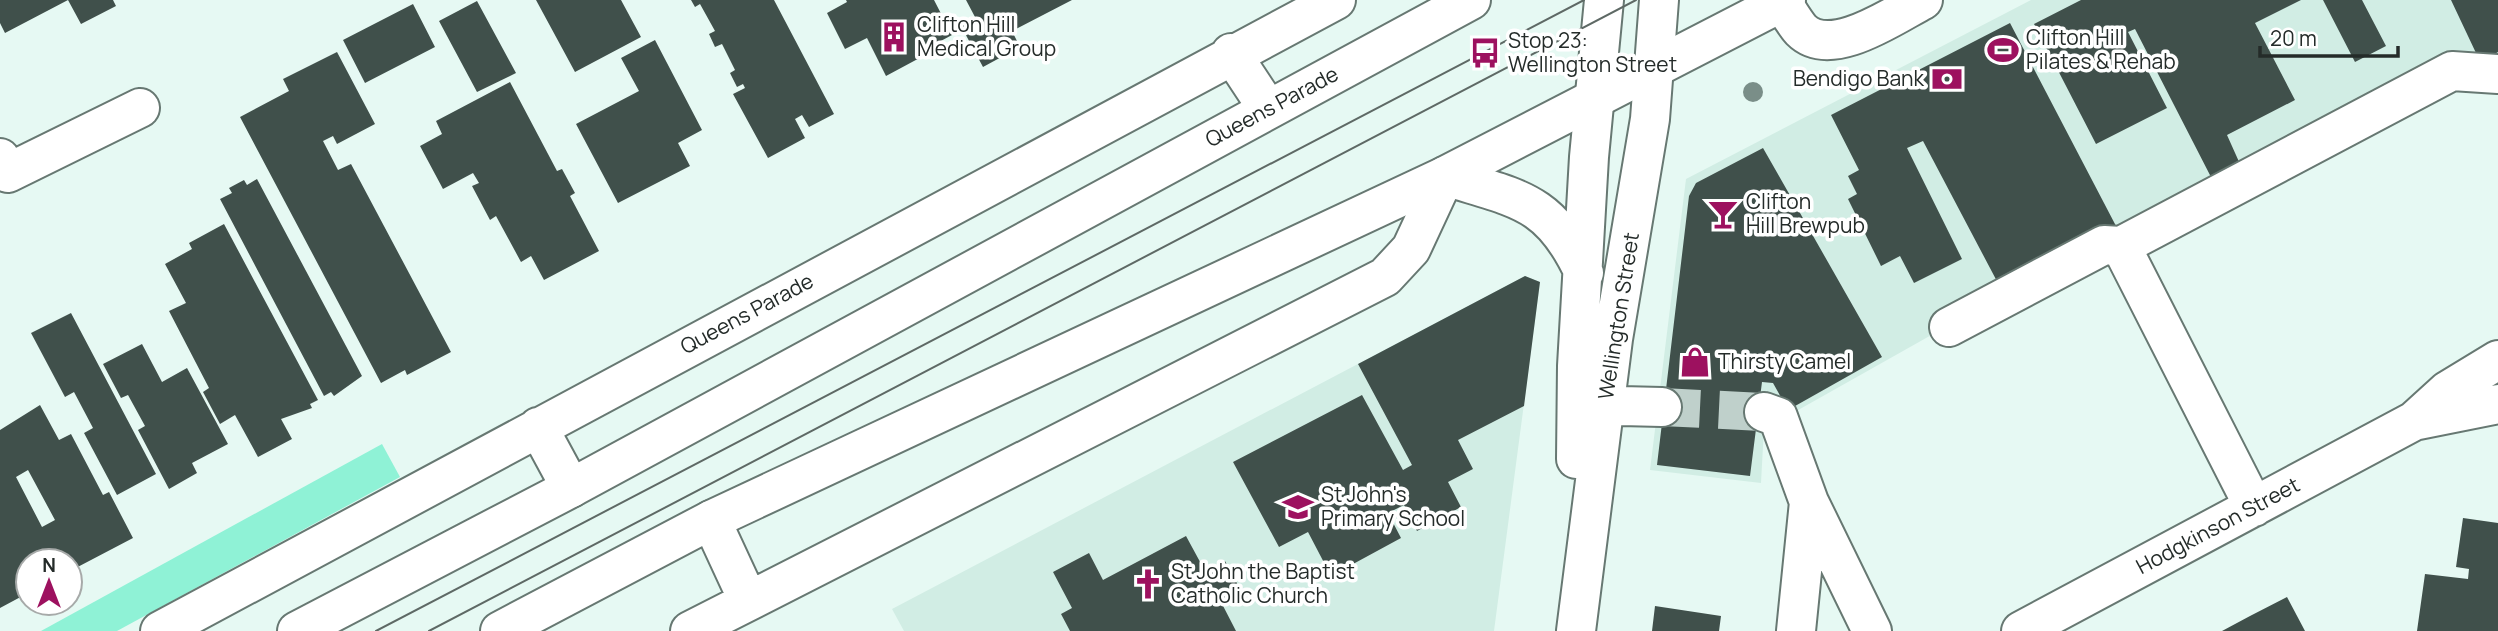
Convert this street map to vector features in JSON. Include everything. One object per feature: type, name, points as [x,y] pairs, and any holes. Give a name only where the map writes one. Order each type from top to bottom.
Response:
[{"type":"street","name":"Queens Parade","points":[[160,631],[1336,0]]},
{"type":"street","name":"Queens Parade","points":[[297,631],[571,488],[1471,0]]},
{"type":"street","name":"Wellington Street","points":[[1576,631],[1591,405],[1584,273],[1594,98],[1604,0]]},
{"type":"street","name":"Wellington Street","points":[[1556,631],[1574,499],[1656,65],[1659,0]]},
{"type":"street","points":[[500,631],[711,520],[1445,176],[1784,1],[1801,30],[1814,38],[1830,40],[1861,33],[1923,0]]},
{"type":"street","points":[[1231,54],[1268,109]]},
{"type":"street","points":[[1949,327],[2104,246],[2121,246],[2452,71],[2498,74]]},
{"type":"street","points":[[0,158],[8,173],[140,108]]},
{"type":"street","points":[[1445,176],[1521,200],[1540,209],[1565,236],[1584,273]]},
{"type":"street","points":[[690,631],[1385,277],[1411,248],[1445,176]]},
{"type":"street","points":[[2121,246],[2254,507]]},
{"type":"street","name":"Hodgkinson Street","points":[[2021,631],[2414,421],[2447,391],[2498,360]]},
{"type":"street","name":"Hodgkinson Street","points":[[2414,421],[2498,404]]},
{"type":"street","points":[[1591,405],[1662,407]]},
{"type":"street","points":[[1764,412],[1776,414],[1778,417],[1809,502],[1872,631]]},
{"type":"street","points":[[538,427],[571,488]]},
{"type":"street","points":[[1796,631],[1809,502]]},
{"type":"street","points":[[711,520],[748,600]]},
{"type":"shaded area","points":[[2031,0],[2498,0],[2498,58],[2120,229],[1784,418],[1766,390],[1761,483],[1650,470],[1686,179]]},
{"type":"shaded area","name":"St John's Primary School","points":[[1525,276],[1540,282],[1494,631],[904,631],[892,609]]},
{"type":"green space","points":[[382,444],[400,477],[117,631],[41,631],[67,617],[84,617],[84,607]]},
{"type":"building","points":[[0,0],[68,0],[5,33],[0,23]]},
{"type":"building","points":[[68,0],[113,0],[116,6],[81,24]]},
{"type":"building","points":[[536,0],[621,0],[641,37],[575,72]]},
{"type":"building","points":[[691,0],[774,0],[834,114],[809,127],[802,115],[795,119],[805,138],[768,158],[733,94],[745,88],[743,84],[737,87],[730,73],[735,70],[722,44],[715,47],[709,34],[715,31],[700,4],[695,7]]},
{"type":"building","name":"Clifton Hill Medical Group","points":[[846,0],[934,0],[952,35],[924,50],[927,54],[886,76],[867,38],[845,49],[827,13],[847,2]]},
{"type":"building","points":[[966,0],[1072,0],[1012,31],[1020,47],[983,67],[960,24],[975,17]]},
{"type":"building","points":[[2081,0],[2301,0],[2255,23],[2295,100],[2227,135],[2240,164],[2212,179],[2135,29],[2128,32],[2167,108],[2096,144],[2034,24]]},
{"type":"building","points":[[2323,0],[2362,0],[2386,46],[2355,62]]},
{"type":"building","points":[[2451,0],[2498,0],[2498,52],[2493,55],[2476,53]]},
{"type":"building","points":[[477,1],[516,73],[477,92],[439,21]]},
{"type":"building","points":[[413,4],[435,47],[365,83],[343,40]]},
{"type":"building","points":[[2010,23],[2116,226],[2000,287],[1923,141],[1907,148],[1962,259],[1914,283],[1900,256],[1881,266],[1848,199],[1857,194],[1848,176],[1859,170],[1831,115]]},
{"type":"building","points":[[655,40],[702,130],[678,143],[690,166],[618,203],[576,124],[639,91],[621,58]]},
{"type":"building","points":[[337,52],[375,124],[337,144],[333,136],[323,141],[338,170],[351,164],[451,352],[407,375],[405,370],[381,383],[240,117],[289,91],[283,79]]},
{"type":"building","points":[[510,82],[557,171],[562,169],[575,193],[570,196],[599,251],[544,280],[531,256],[521,262],[496,216],[490,220],[472,186],[479,183],[473,173],[443,189],[420,146],[442,134],[436,121]]},
{"type":"building","points":[[1763,148],[1882,357],[1788,410],[1773,383],[1762,382],[1750,476],[1657,465],[1689,196],[1696,183]]},
{"type":"building","points":[[257,179],[362,376],[334,396],[331,392],[324,396],[220,199],[232,193],[229,188],[244,180],[247,185]]},
{"type":"building","points":[[224,224],[318,400],[310,404],[312,408],[281,419],[292,439],[258,457],[235,415],[220,424],[203,392],[209,388],[169,311],[186,303],[165,264],[192,249],[189,243]]},
{"type":"building","points":[[1525,276],[1540,282],[1524,406],[1458,440],[1473,469],[1448,482],[1461,507],[1417,531],[1404,505],[1388,513],[1401,538],[1331,576],[1308,532],[1279,547],[1233,462],[1362,395],[1403,470],[1412,465],[1358,364]]},
{"type":"building","points":[[71,313],[156,474],[117,495],[84,433],[93,428],[74,392],[65,397],[31,333]]},
{"type":"building","points":[[142,344],[162,382],[187,368],[228,444],[192,463],[197,473],[169,489],[138,430],[145,426],[128,395],[121,398],[103,364]]},
{"type":"building","points":[[40,405],[59,440],[71,434],[103,495],[109,492],[133,538],[84,564],[84,547],[14,547],[14,600],[0,608],[0,430]],"holes":[[[28,470],[55,520],[42,527],[16,477]]]},
{"type":"building","points":[[2463,518],[2498,523],[2498,631],[2417,631],[2425,574],[2468,579],[2469,569],[2456,567]]},
{"type":"building","name":"St John the Baptist Catholic Church","points":[[1186,536],[1205,571],[1225,561],[1240,589],[1220,600],[1236,631],[1070,631],[1061,614],[1072,608],[1053,572],[1089,553],[1103,580]]},
{"type":"building","points":[[2287,597],[2305,631],[2222,631],[2250,616]]},
{"type":"building","points":[[1655,606],[1721,616],[1719,631],[1652,631]]},
{"type":"tunnel","points":[[1662,407],[1764,412]]},
{"type":"tram line","points":[[376,631],[1584,0]]},
{"type":"tram line","points":[[429,631],[1636,0]]},
{"type":"place","name":"Clifton Hill Medical Group","points":[[894,37]]},
{"type":"place","name":"Clifton Hill Pilates & Rehab","points":[[2003,50]]},
{"type":"place","name":"Stop 23: Wellington Street","points":[[1485,53]]},
{"type":"place","name":"Bendigo Bank","points":[[1947,79]]},
{"type":"place","name":"Clifton Hill Brewpub","points":[[1723,214]]},
{"type":"place","name":"Thirsty Camel","points":[[1695,362]]},
{"type":"place","name":"St John's Primary School","points":[[1298,507]]},
{"type":"place","name":"St John the Baptist Catholic Church","points":[[1148,584]]}]
